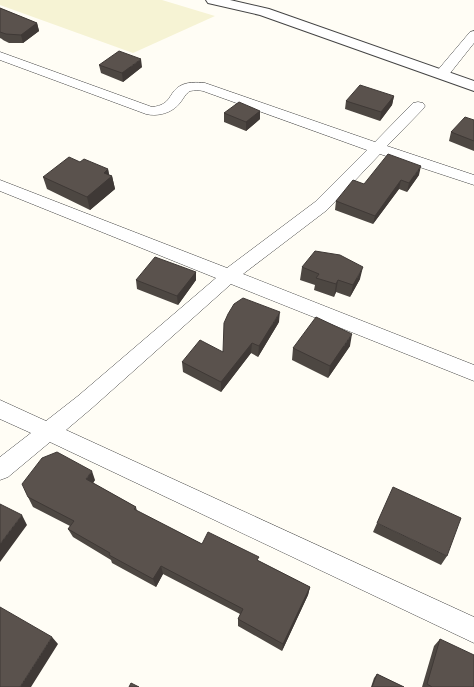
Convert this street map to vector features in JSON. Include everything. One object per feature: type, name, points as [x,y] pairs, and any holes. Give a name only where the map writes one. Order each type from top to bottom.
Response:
[{"type":"street","points":[[213,0],[264,12],[474,86]]},
{"type":"street","points":[[442,74],[474,35]]},
{"type":"street","points":[[0,56],[151,111],[163,110],[172,106],[184,89],[196,86],[205,87],[377,148],[474,180]]},
{"type":"street","points":[[0,470],[85,402],[230,275],[321,206],[418,106]]},
{"type":"street","points":[[0,185],[474,373]]},
{"type":"street","points":[[0,409],[474,630]]},
{"type":"shaded area","points":[[0,0],[162,0],[215,16],[133,53],[0,5]]},
{"type":"building","points":[[0,8],[37,23],[21,35],[0,32]]},
{"type":"building","points":[[119,51],[141,59],[122,73],[99,65]]},
{"type":"building","points":[[360,85],[394,96],[381,112],[346,101]]},
{"type":"building","points":[[239,102],[260,111],[246,122],[224,113]]},
{"type":"building","points":[[465,117],[474,120],[474,141],[451,132]]},
{"type":"building","points":[[388,154],[421,166],[409,183],[401,180],[375,216],[336,201],[353,180],[364,184]]},
{"type":"building","points":[[69,157],[80,162],[84,159],[108,169],[104,173],[112,176],[87,197],[43,177]]},
{"type":"building","points":[[315,251],[340,255],[363,267],[353,285],[338,280],[336,284],[316,278],[319,274],[302,267]]},
{"type":"building","points":[[155,257],[196,272],[177,296],[136,280]]},
{"type":"building","points":[[243,298],[280,312],[259,346],[252,343],[221,382],[182,362],[200,340],[223,352],[224,323],[234,304]]},
{"type":"building","points":[[316,317],[352,334],[330,366],[293,348]]},
{"type":"building","points":[[57,452],[92,471],[86,479],[136,507],[134,509],[202,544],[208,532],[259,557],[257,560],[310,587],[283,644],[238,619],[243,609],[161,566],[153,579],[109,555],[110,553],[68,529],[74,521],[28,497],[22,484],[42,458]]},
{"type":"building","points":[[393,487],[461,518],[447,556],[377,523]]},
{"type":"building","points":[[0,504],[22,515],[0,544]]},
{"type":"building","points":[[0,607],[52,637],[20,687],[0,687]]},
{"type":"building","points":[[440,639],[474,655],[474,687],[432,687],[427,684]]},
{"type":"building","points":[[377,674],[404,687],[372,687]]},
{"type":"building","points":[[131,683],[139,687],[129,687]]}]
